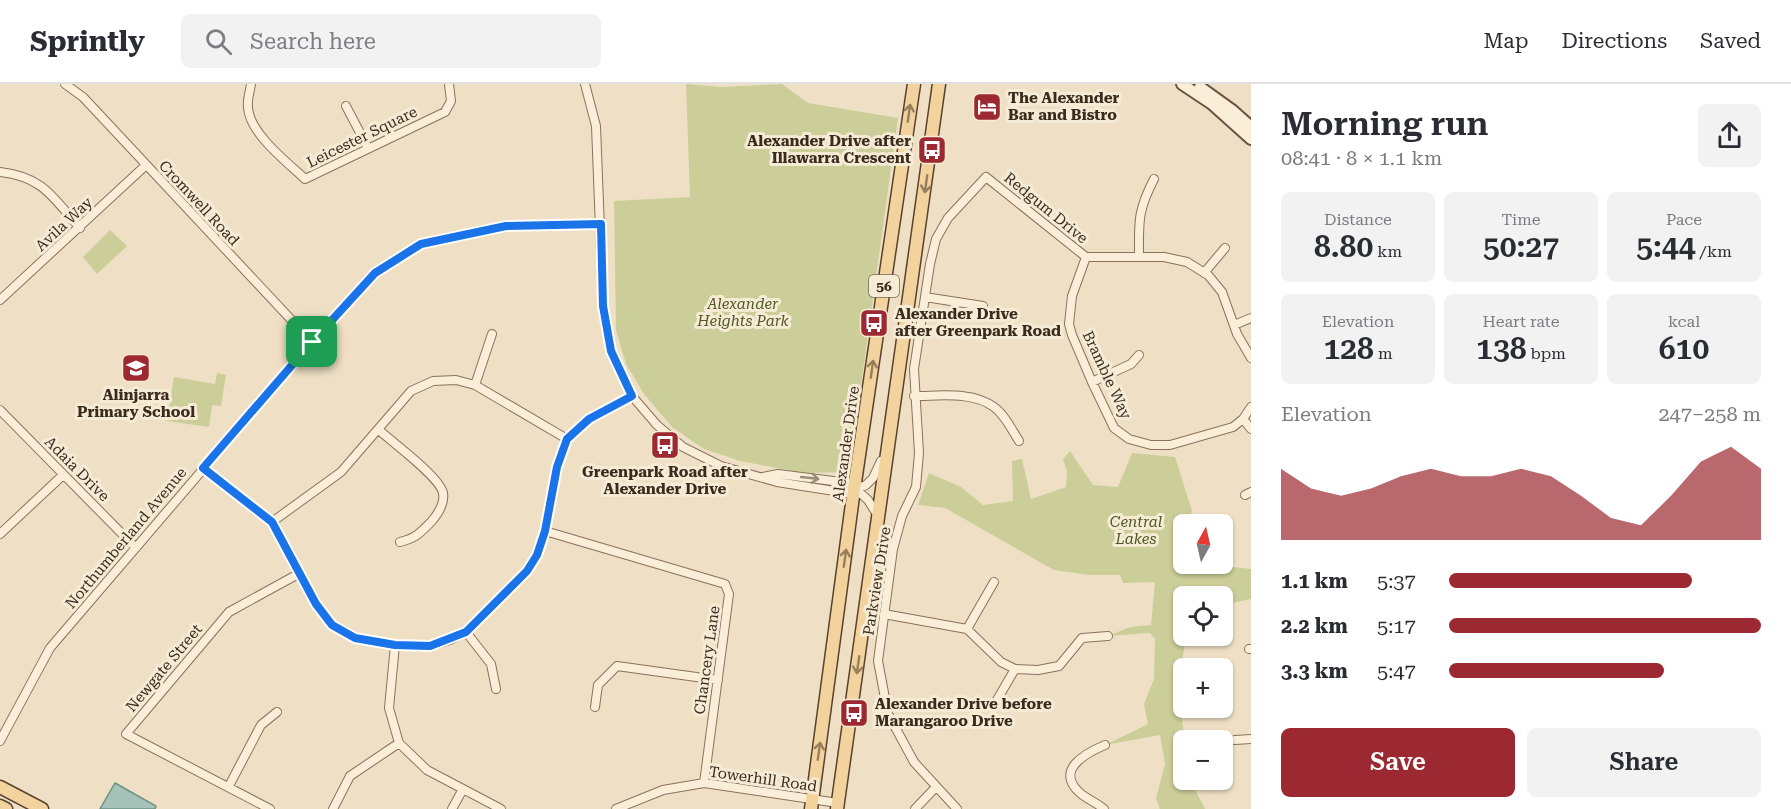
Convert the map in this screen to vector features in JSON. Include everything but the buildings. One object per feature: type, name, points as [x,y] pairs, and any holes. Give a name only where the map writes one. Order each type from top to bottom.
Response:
[{"type":"main road","name":"Alexander Drive","points":[[812,804],[854,489],[914,84]]},
{"type":"main road","name":"56","points":[[837,806],[939,84]]},
{"type":"main road","points":[[1182,84],[1195,86],[1232,110],[1251,127]]},
{"type":"main road","points":[[1195,86],[1251,139]]},
{"type":"main road","points":[[0,787],[42,809]]},
{"type":"main road","points":[[0,806],[6,809]]},
{"type":"street","name":"Cromwell Road","points":[[65,84],[83,98],[312,342]]},
{"type":"street","name":"Leicester Square","points":[[251,84],[248,107],[250,120],[259,134],[305,179],[445,112],[451,101],[449,84]]},
{"type":"street","points":[[585,84],[596,126],[603,306],[611,351],[632,396],[657,425],[683,447],[721,466],[777,482],[847,493],[866,485],[873,478],[890,441]]},
{"type":"street","points":[[346,106],[368,148]]},
{"type":"street","name":"Avila Way","points":[[0,300],[145,166]]},
{"type":"street","points":[[0,172],[29,178],[44,188],[80,228]]},
{"type":"street","name":"Redgum Drive","points":[[986,177],[1086,257],[1164,257],[1187,262],[1204,273],[1222,292],[1233,325],[1247,355],[1251,358]]},
{"type":"street","name":"Parkview Drive","points":[[957,809],[914,762],[888,714],[878,661],[896,538],[902,516],[916,487],[919,453],[914,369],[930,264],[936,239],[948,218],[986,177]]},
{"type":"street","points":[[1139,257],[1139,216],[1142,202],[1154,179]]},
{"type":"street","name":"Northumberland Avenue","points":[[0,741],[50,648],[312,342],[375,273],[421,244],[506,226],[601,224]]},
{"type":"street","points":[[1204,273],[1225,248]]},
{"type":"street","name":"Bramble Way","points":[[1086,257],[1072,296],[1069,324],[1092,382],[1114,428],[1129,439],[1151,445],[1170,446],[1233,427],[1243,419]]},
{"type":"street","points":[[926,297],[983,306]]},
{"type":"street","points":[[1233,325],[1251,318]]},
{"type":"street","points":[[475,385],[492,334]]},
{"type":"street","points":[[1092,382],[1131,364],[1139,355]]},
{"type":"street","points":[[272,522],[341,472],[411,391],[433,381],[456,380],[475,385],[567,439]]},
{"type":"street","points":[[203,468],[272,522],[316,604],[332,625],[355,638],[395,645],[430,646],[466,632],[527,571],[537,555],[545,531],[557,467],[567,439],[589,419],[632,396]]},
{"type":"street","points":[[915,396],[966,396],[979,399],[994,407],[1019,441]]},
{"type":"street","points":[[1251,407],[1243,419],[1251,429]]},
{"type":"street","name":"Adaia Drive","points":[[0,410],[136,548]]},
{"type":"street","points":[[379,430],[436,480],[443,492],[443,503],[437,515],[415,538],[400,542]]},
{"type":"street","points":[[0,534],[63,475]]},
{"type":"street","points":[[854,489],[868,500],[879,518]]},
{"type":"street","name":"Chancery Lane","points":[[545,531],[725,584],[729,594],[704,783]]},
{"type":"street","name":"Newgate Street","points":[[270,809],[126,734],[229,612],[300,573]]},
{"type":"street","points":[[967,629],[994,582]]},
{"type":"street","points":[[884,614],[967,629],[1001,662],[1015,669],[1038,670],[1059,666],[1082,638],[1108,636]]},
{"type":"street","points":[[466,632],[491,664],[496,689]]},
{"type":"street","points":[[395,645],[389,708],[399,743],[427,770],[501,809]]},
{"type":"street","points":[[595,707],[598,685],[617,666],[718,680]]},
{"type":"street","points":[[994,705],[1015,669]]},
{"type":"street","points":[[229,786],[261,725],[277,712]]},
{"type":"street","points":[[1235,740],[1251,739]]},
{"type":"street","points":[[333,809],[350,776],[399,743]]},
{"type":"street","points":[[1104,745],[1084,753],[1073,768],[1071,779],[1080,794],[1104,809]]},
{"type":"street","name":"Towerhill Road","points":[[616,809],[633,806],[663,790],[704,783],[812,804],[837,806]]},
{"type":"street","points":[[915,809],[936,787]]},
{"type":"street","points":[[452,809],[463,789]]},
{"type":"green space","name":"Alexander Heights Park","points":[[686,84],[721,87],[782,84],[808,103],[898,118],[849,472],[804,473],[740,461],[704,449],[672,427],[644,394],[626,364],[616,330],[614,201],[690,197]]},
{"type":"green space","points":[[110,230],[127,246],[97,274],[83,257]]},
{"type":"green space","points":[[217,373],[226,375],[221,406],[212,405],[209,427],[167,421],[174,377],[215,384]]},
{"type":"green space","name":"Central Lakes","points":[[1070,451],[1093,485],[1118,487],[1132,453],[1175,457],[1192,511],[1191,514],[1173,514],[1173,574],[1233,574],[1233,567],[1251,569],[1251,599],[1233,603],[1233,586],[1173,586],[1173,646],[1185,646],[1183,658],[1173,658],[1173,718],[1182,718],[1183,730],[1173,730],[1173,790],[1195,790],[1205,809],[1160,809],[1156,798],[1165,764],[1160,735],[1105,745],[1148,724],[1144,704],[1154,679],[1155,639],[1150,633],[1108,636],[1130,627],[1151,625],[1155,582],[1123,583],[1120,575],[1089,575],[1054,570],[945,508],[918,505],[929,473],[961,487],[983,505],[1013,501],[1012,461],[1022,459],[1031,499],[1066,487],[1067,472],[1063,459]]},
{"type":"water","points":[[115,783],[156,806],[155,809],[100,809]]},
{"type":"place","name":"The Alexander Bar and Bistro","points":[[987,107]]},
{"type":"place","name":"Alexander Drive after Illawarra Crescent","points":[[932,150]]},
{"type":"place","name":"Alexander Drive after Greenpark Road","points":[[874,323]]},
{"type":"place","name":"Alinjarra Primary School","points":[[136,368]]},
{"type":"place","name":"Greenpark Road after Alexander Drive","points":[[665,445]]},
{"type":"place","name":"Alexander Drive before Marangaroo Drive","points":[[854,713]]},
{"type":"route","points":[[601,224],[603,306],[611,351],[632,396],[589,419],[567,439],[557,467],[545,531],[537,555],[527,571],[466,632],[450,640],[430,646],[395,645],[355,638],[332,625],[316,604],[272,522],[203,468],[312,342],[375,273],[421,244],[506,226],[601,224]]}]
